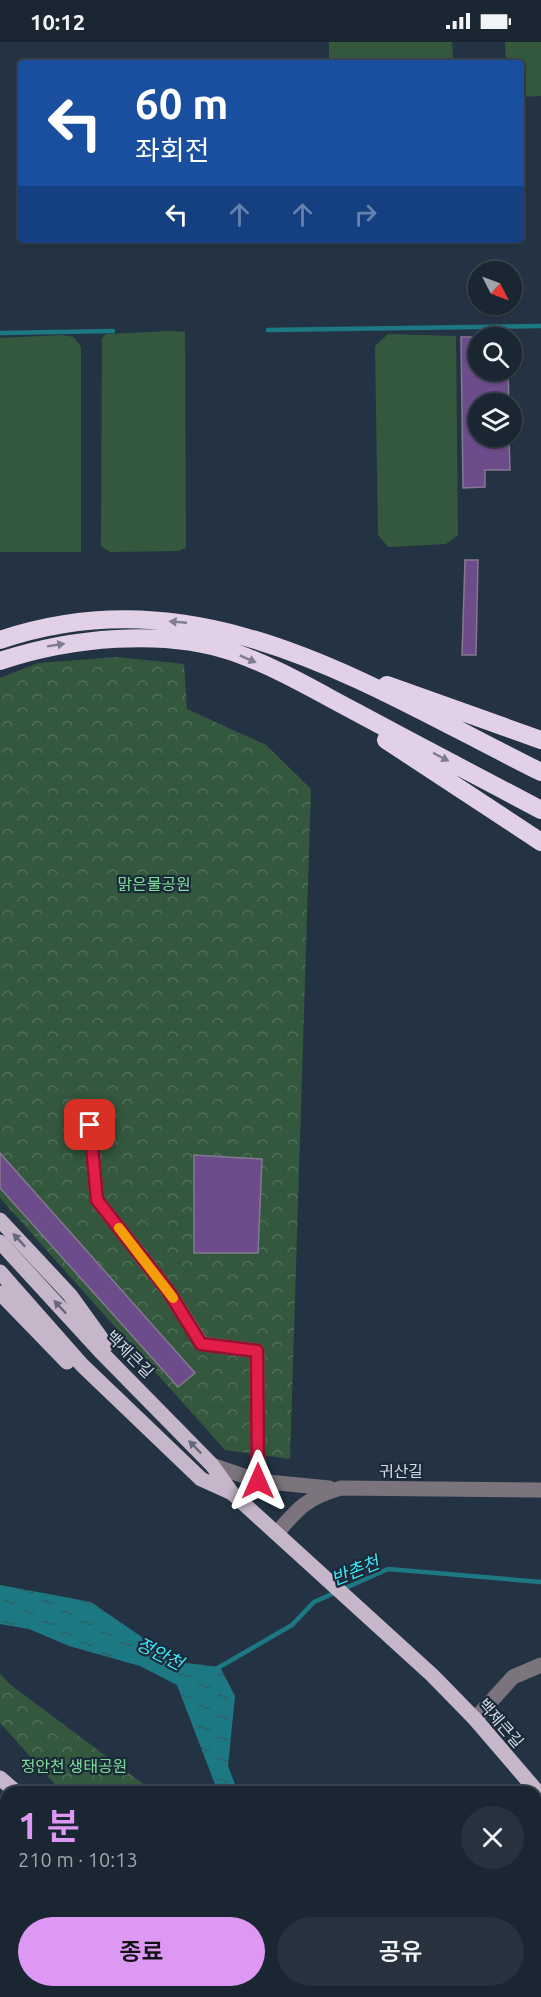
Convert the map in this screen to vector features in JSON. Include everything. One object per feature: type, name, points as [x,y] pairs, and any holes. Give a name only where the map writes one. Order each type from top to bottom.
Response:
[{"type":"highway","points":[[0,640],[32,629],[77,622],[129,619],[173,621],[236,632],[541,740]]},
{"type":"highway","points":[[0,661],[36,648],[79,642],[129,639],[182,642],[232,652],[295,680],[541,810]]},
{"type":"highway","points":[[308,656],[541,772]]},
{"type":"highway","points":[[295,680],[541,842]]},
{"type":"main road","points":[[0,1220],[70,1295],[135,1384]]},
{"type":"main road","name":"백제큰길","points":[[0,1242],[212,1466],[232,1493],[432,1675],[475,1719],[532,1786]]},
{"type":"main road","name":"백제큰길","points":[[0,1272],[82,1365],[121,1403],[201,1479],[232,1493]]},
{"type":"main road","points":[[0,1293],[76,1370],[121,1403]]},
{"type":"street","points":[[90,1125],[97,1200],[169,1292],[201,1344],[257,1351],[258,1481]]},
{"type":"street","points":[[212,1466],[258,1481],[306,1488],[341,1488]]},
{"type":"street","name":"귀산길","points":[[277,1533],[301,1504],[321,1493],[341,1488],[541,1490]]},
{"type":"street","points":[[475,1719],[513,1677],[541,1665]]},
{"type":"green space","points":[[329,42],[452,42],[453,60],[329,60]]},
{"type":"green space","points":[[505,42],[541,42],[541,96],[524,97],[524,60],[506,60]]},
{"type":"green space","points":[[185,332],[186,548],[179,551],[110,552],[101,546],[102,338],[106,334]]},
{"type":"green space","points":[[388,334],[456,336],[458,535],[446,544],[388,547],[378,535],[375,346]]},
{"type":"green space","points":[[62,335],[74,337],[81,347],[81,552],[0,552],[0,338]]},
{"type":"green space","name":"맑은물공원","points":[[117,657],[184,664],[187,709],[266,745],[311,789],[290,1459],[225,1450],[0,1198],[0,678],[38,663]]},
{"type":"green space","name":"정안천 생태공원","points":[[0,1674],[11,1685],[146,1786],[57,1786],[0,1723]]},
{"type":"water","name":"정안천","points":[[0,1585],[91,1602],[178,1662],[220,1667],[235,1696],[228,1766],[236,1786],[216,1786],[177,1685],[140,1666],[69,1646],[29,1629],[0,1624]]},
{"type":"building","points":[[461,337],[468,337],[468,381],[508,381],[509,393],[468,393],[468,447],[509,447],[510,470],[485,470],[485,487],[463,488]]},
{"type":"building","points":[[465,560],[478,560],[476,655],[462,655]]},
{"type":"building","points":[[0,1153],[195,1373],[178,1387],[0,1188]]},
{"type":"building","points":[[194,1155],[262,1159],[258,1253],[194,1253]]},
{"type":"waterway","points":[[268,330],[541,326]]},
{"type":"waterway","points":[[0,333],[113,331]]},
{"type":"waterway","name":"반촌천","points":[[216,1669],[292,1625],[314,1602],[388,1569],[541,1582]]},
{"type":"slow traffic","points":[[119,1228],[173,1298]]},
{"type":"route","points":[[90,1125],[97,1200],[169,1292],[201,1344],[257,1351],[258,1481]]}]
